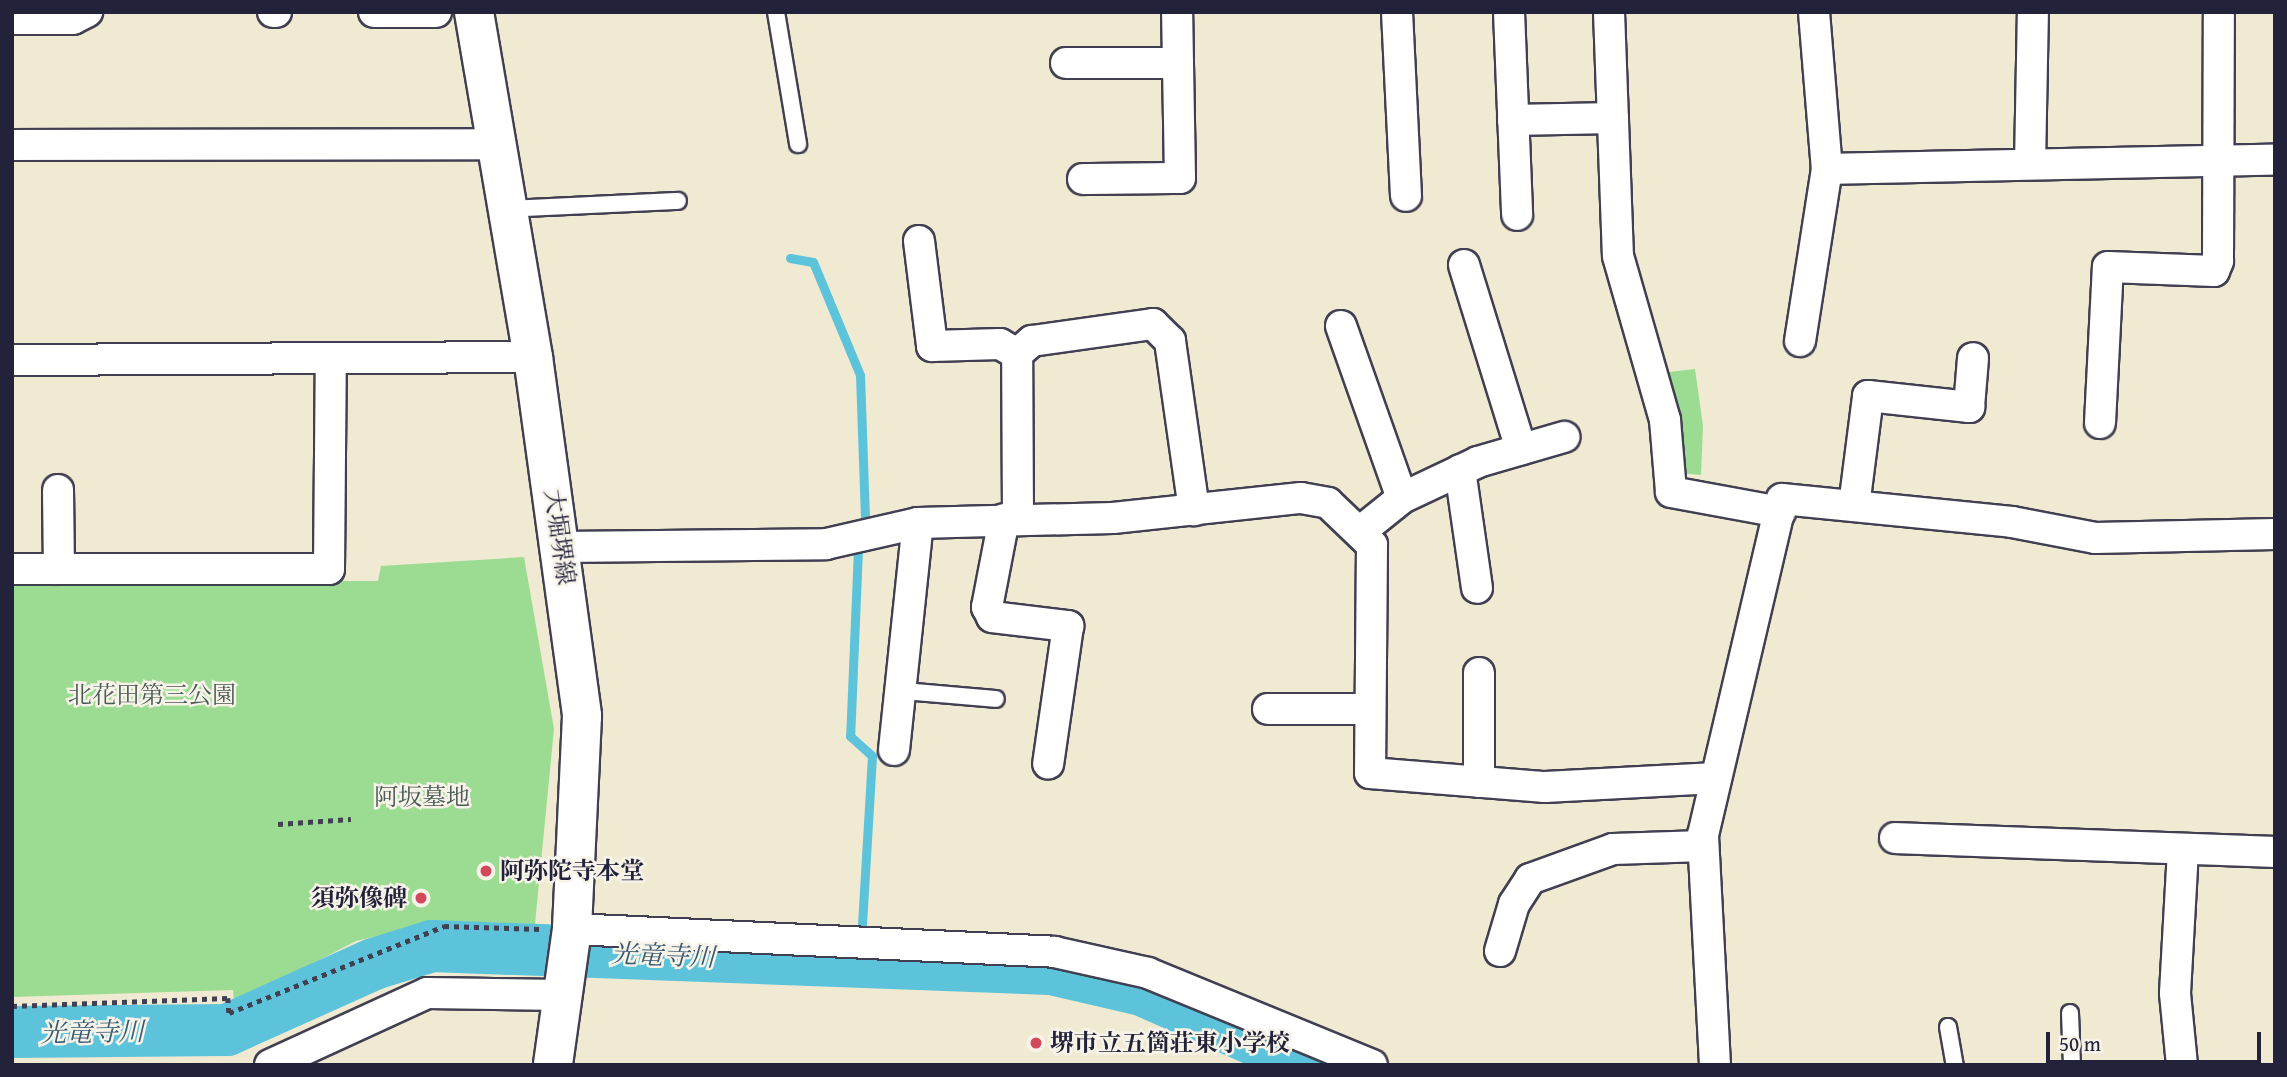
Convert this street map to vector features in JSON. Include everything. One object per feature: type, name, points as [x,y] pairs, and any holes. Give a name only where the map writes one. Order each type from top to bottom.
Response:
[{"type":"main road","name":"大堀堺線","points":[[474,12],[494,144],[533,357],[583,716],[553,1065]]},
{"type":"street","points":[[12,19],[73,19],[88,12]]},
{"type":"street","points":[[374,12],[436,12]]},
{"type":"street","points":[[1083,179],[1180,178],[1177,12]]},
{"type":"street","points":[[1397,12],[1406,196]]},
{"type":"street","points":[[1509,12],[1517,215]]},
{"type":"street","points":[[1609,12],[1618,256],[1665,420],[1671,492],[1780,512]]},
{"type":"street","points":[[1800,341],[1827,169],[1814,12]]},
{"type":"street","points":[[2030,164],[2033,12]]},
{"type":"street","points":[[2100,423],[2108,267],[2214,271],[2219,12]]},
{"type":"street","points":[[1066,63],[1178,63]]},
{"type":"street","points":[[1513,120],[1613,118]]},
{"type":"street","points":[[12,145],[494,144]]},
{"type":"street","points":[[1827,169],[2275,160]]},
{"type":"street","points":[[919,241],[932,346],[1000,344],[1017,354]]},
{"type":"street","points":[[1464,265],[1521,449]]},
{"type":"street","points":[[1048,764],[1068,626],[992,617],[987,607],[1011,519],[1017,354],[1032,341],[1153,324],[1170,341],[1194,510]]},
{"type":"street","points":[[1341,326],[1402,498]]},
{"type":"street","points":[[12,360],[533,357]]},
{"type":"street","points":[[12,569],[329,569],[331,358]]},
{"type":"street","points":[[1854,506],[1868,396],[1969,407],[1973,358]]},
{"type":"street","points":[[1361,531],[1402,498],[1460,470],[1564,437]]},
{"type":"street","points":[[1460,470],[1477,589]]},
{"type":"street","points":[[58,490],[59,569]]},
{"type":"street","points":[[561,547],[826,544],[918,523],[1194,510],[1301,498],[1328,503],[1361,531],[1372,545],[1370,773],[1545,787],[1716,778]]},
{"type":"street","points":[[1715,1065],[1703,846],[1716,778],[1782,499],[2095,538],[2275,534]]},
{"type":"street","points":[[894,750],[903,691],[918,523]]},
{"type":"street","points":[[1479,673],[1479,782]]},
{"type":"street","points":[[1268,709],[1370,709]]},
{"type":"street","points":[[1895,838],[2275,852]]},
{"type":"street","points":[[1500,951],[1514,904],[1530,879],[1613,849],[1703,846]]},
{"type":"street","points":[[2182,1065],[2175,993],[2183,850]]},
{"type":"street","points":[[270,1065],[427,993],[562,952],[1054,952],[1149,973],[1371,1065]]},
{"type":"lane","points":[[776,12],[798,144]]},
{"type":"lane","points":[[506,208],[678,201]]},
{"type":"lane","points":[[903,691],[996,699]]},
{"type":"lane","points":[[2070,1013],[2072,1065]]},
{"type":"lane","points":[[1948,1027],[1955,1065]]},
{"type":"path","points":[[278,824],[351,819]]},
{"type":"path","points":[[12,1006],[228,998],[229,1013],[444,926],[562,952]]},
{"type":"green space","points":[[1695,369],[1703,426],[1701,475],[1680,473],[1669,372]]},
{"type":"green space","points":[[524,557],[554,729],[535,924],[444,921],[356,941],[234,1004],[233,990],[12,997],[12,581],[378,581],[381,566]]},
{"type":"waterway","points":[[790,258],[813,262],[860,375],[865,517]]},
{"type":"waterway","points":[[858,549],[850,736],[872,756],[862,924]]},
{"type":"waterway","name":"光竜寺川","points":[[12,1032],[227,1030],[374,964],[432,946],[1051,969],[1142,990],[1312,1065]]},
{"type":"place","name":"阿弥陀寺本堂","points":[[486,871]]},
{"type":"place","name":"須弥像碑","points":[[421,898]]},
{"type":"place","name":"堺市立五箇荘東小学校","points":[[1036,1043]]},
{"type":"park label","name":"北花田第三公園","points":[[152,695]]},
{"type":"park label","name":"阿坂墓地","points":[[422,797]]}]
